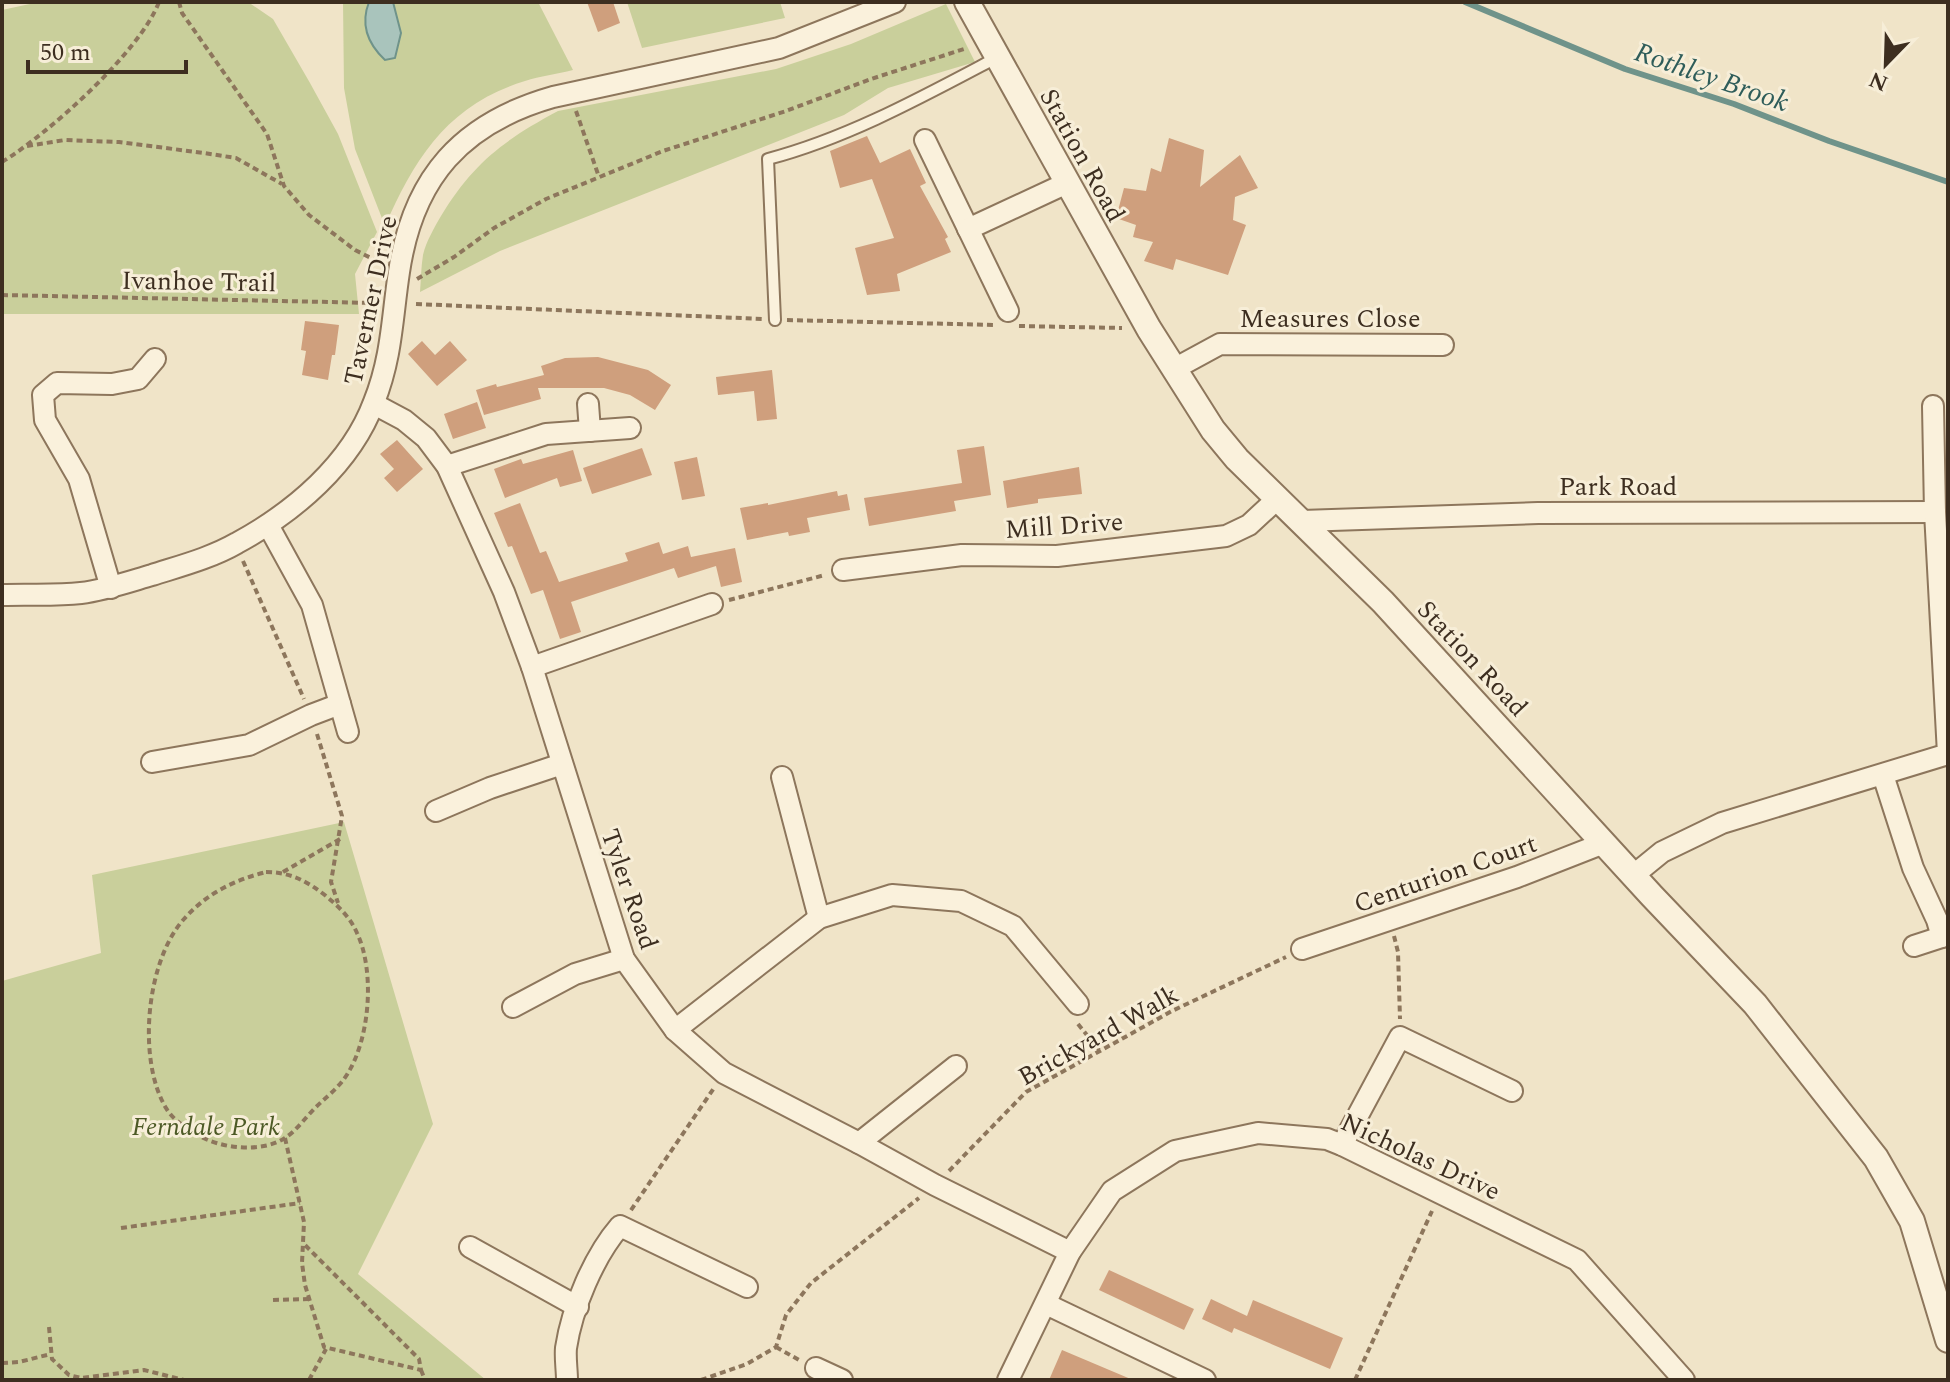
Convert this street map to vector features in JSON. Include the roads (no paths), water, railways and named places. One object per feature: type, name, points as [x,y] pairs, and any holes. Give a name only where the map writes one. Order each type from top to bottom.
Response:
[{"type":"street","name":"Taverner Drive","points":[[2,595],[80,593],[111,588],[193,562],[235,545],[268,525],[337,466],[357,439],[374,404],[390,354],[397,289],[412,218],[427,185],[446,160],[471,135],[494,119],[524,105],[571,93],[779,48],[895,2]]},
{"type":"street","name":"Station Road","points":[[967,2],[1149,329],[1213,430],[1237,459],[1383,602],[1755,1004],[1876,1158],[1912,1221],[1942,1294],[1948,1340]]},
{"type":"street","points":[[925,140],[1008,311]]},
{"type":"street","points":[[968,229],[1067,183]]},
{"type":"street","name":"Measures Close","points":[[1174,369],[1220,344],[1443,345]]},
{"type":"street","points":[[111,588],[79,479],[45,420],[43,395],[57,383],[112,384],[138,379],[155,359]]},
{"type":"street","name":"Tyler Road","points":[[374,404],[404,420],[426,438],[447,466],[504,592],[532,667],[624,959],[675,1030],[724,1073],[935,1185],[1070,1252]]},
{"type":"street","points":[[588,404],[590,431]]},
{"type":"street","points":[[1635,874],[1662,852],[1722,823],[1948,754],[1935,512],[1933,406]]},
{"type":"street","points":[[447,466],[546,434],[630,428]]},
{"type":"street","name":"Mill Drive","points":[[843,570],[962,555],[1057,556],[1226,536],[1249,525],[1277,499]]},
{"type":"street","name":"Park Road","points":[[1302,521],[1538,513],[1935,512]]},
{"type":"street","points":[[268,525],[312,605],[348,732]]},
{"type":"street","points":[[532,667],[712,604]]},
{"type":"street","points":[[152,762],[249,745],[340,704]]},
{"type":"street","points":[[436,811],[490,788],[562,764]]},
{"type":"street","points":[[1883,775],[1913,868],[1945,936],[1914,946]]},
{"type":"street","points":[[782,777],[819,918]]},
{"type":"street","name":"Centurion Court","points":[[1302,949],[1517,877],[1604,843]]},
{"type":"street","points":[[675,1030],[819,918],[892,895],[961,901],[1013,926],[1078,1004]]},
{"type":"street","points":[[513,1007],[575,974],[624,959]]},
{"type":"street","points":[[1342,1145],[1400,1037],[1512,1091]]},
{"type":"street","points":[[859,1143],[956,1066]]},
{"type":"street","name":"Nicholas Drive","points":[[1008,1380],[1070,1252],[1112,1191],[1175,1151],[1258,1133],[1327,1139],[1441,1191],[1577,1260],[1684,1380]]},
{"type":"street","points":[[567,1380],[566,1349],[578,1307],[601,1248],[620,1226],[747,1287]]},
{"type":"street","points":[[470,1247],[578,1307]]},
{"type":"street","points":[[1046,1304],[1205,1380]]},
{"type":"street","points":[[816,1368],[842,1380]]},
{"type":"lane","points":[[775,320],[768,159],[792,153],[855,128],[992,49]]},
{"type":"water","points":[[369,2],[393,2],[401,33],[395,58],[385,60],[370,41],[365,19]]},
{"type":"waterway","name":"Rothley Brook","points":[[1465,2],[1625,69],[1734,104],[1948,182]]},
{"type":"park label","name":"Ferndale Park","points":[[206,1126]]}]
